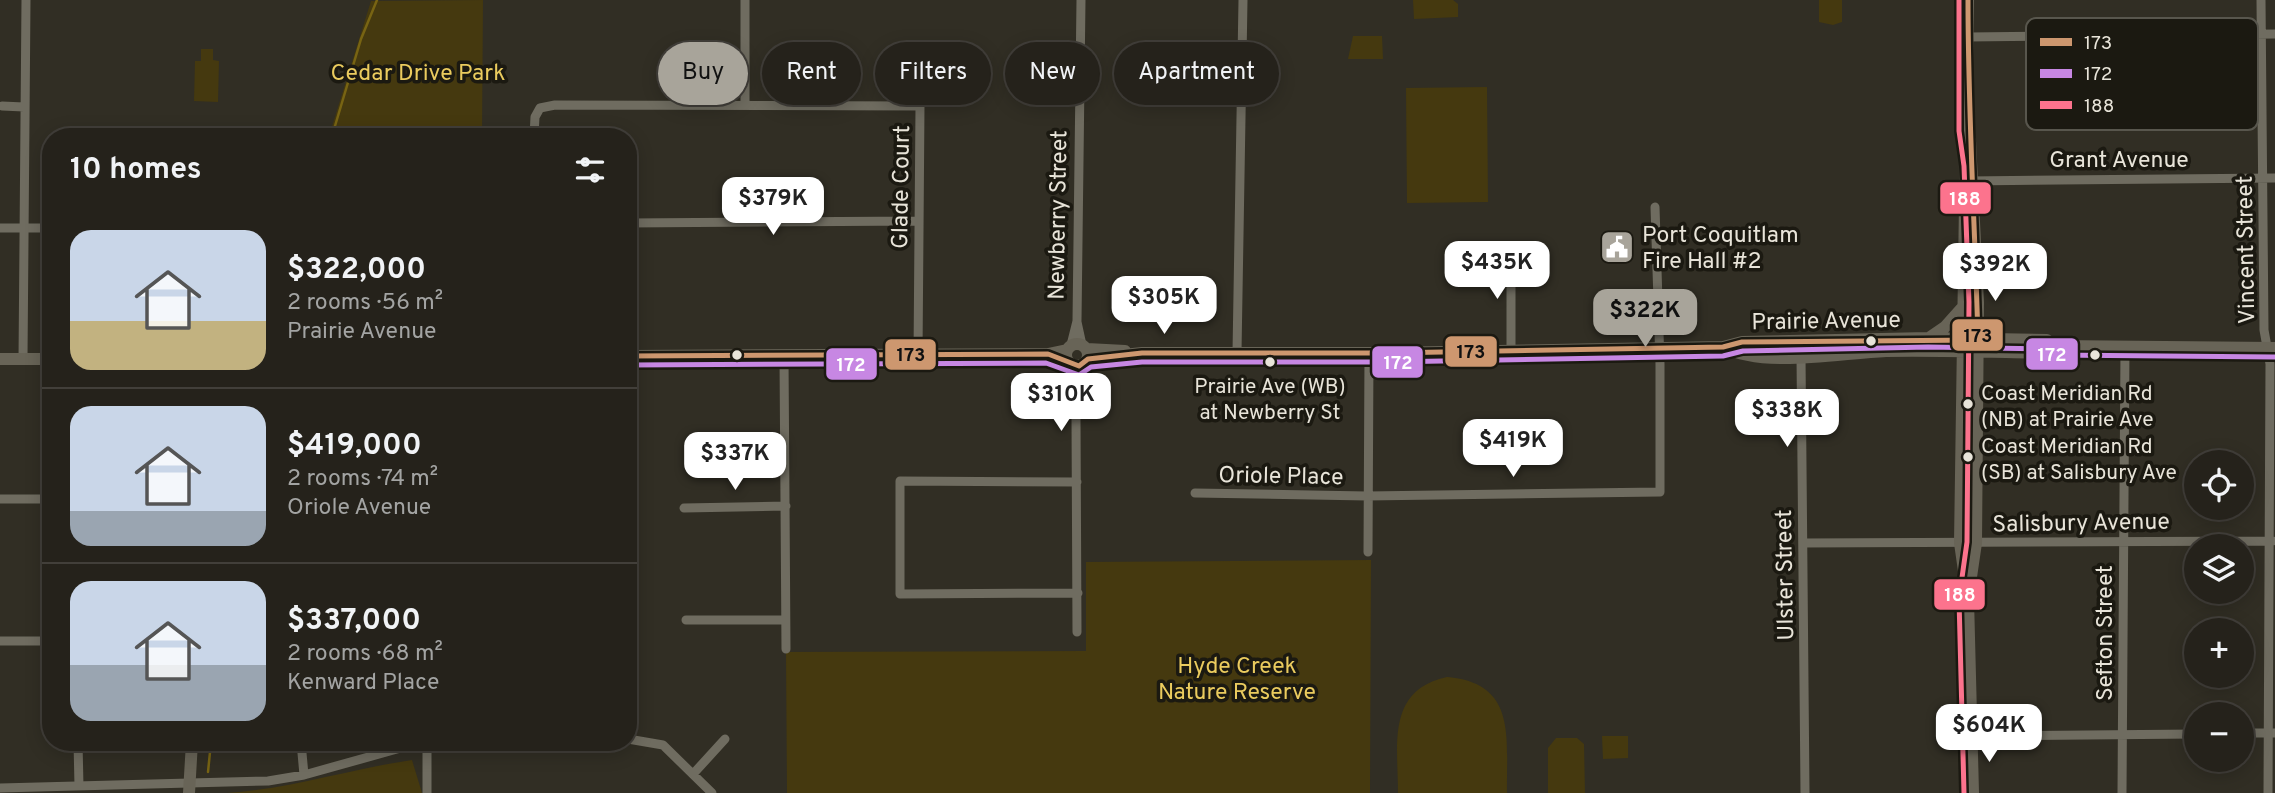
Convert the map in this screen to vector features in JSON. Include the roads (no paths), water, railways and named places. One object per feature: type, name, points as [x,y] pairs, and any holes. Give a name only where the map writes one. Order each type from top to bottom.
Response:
[{"type":"main road","points":[[1968,0],[1968,181],[1962,308],[1960,543],[1968,599],[1973,793]]},
{"type":"main road","points":[[1968,181],[1978,346],[1976,543],[1968,599]]},
{"type":"main road","points":[[1928,338],[1945,327],[1962,308]]},
{"type":"main road","name":"Prairie Avenue","points":[[637,356],[1048,354],[1121,357],[1129,353],[1369,353],[1723,347],[1742,342],[1928,338],[1962,346]]},
{"type":"main road","name":"Prairie Avenue","points":[[1723,347],[1741,356],[1801,356],[1962,346],[2047,353],[2054,346],[2271,348]]},
{"type":"main road","points":[[0,359],[42,359]]},
{"type":"main road","points":[[189,788],[191,751]]},
{"type":"street","points":[[23,359],[26,0]]},
{"type":"street","points":[[746,0],[746,42]]},
{"type":"street","name":"Newberry Street","points":[[1077,632],[1081,0]]},
{"type":"street","points":[[1237,352],[1243,0]]},
{"type":"street","name":"Vincent Street","points":[[2261,0],[2264,330],[2271,348],[2272,733],[2268,793]]},
{"type":"street","points":[[2258,34],[2275,34]]},
{"type":"street","points":[[1968,37],[2026,36]]},
{"type":"street","name":"Glade Court","points":[[534,128],[535,117],[540,108],[555,105],[658,105]]},
{"type":"street","name":"Glade Court","points":[[745,105],[920,106],[918,356]]},
{"type":"street","points":[[2,106],[24,107]]},
{"type":"street","name":"Grant Avenue","points":[[1968,181],[2275,178]]},
{"type":"street","points":[[1655,207],[1660,348]]},
{"type":"street","points":[[637,223],[918,221]]},
{"type":"street","points":[[0,228],[42,228]]},
{"type":"street","points":[[1511,252],[1511,350]]},
{"type":"street","name":"Sefton Street","points":[[2122,793],[2125,347]]},
{"type":"street","name":"Oriole Place","points":[[1195,493],[1367,496],[1660,492],[1660,348]]},
{"type":"street","points":[[1368,552],[1369,353]]},
{"type":"street","points":[[784,356],[786,649]]},
{"type":"street","name":"Ulster Street","points":[[1801,356],[1805,793]]},
{"type":"street","points":[[1077,482],[900,481],[900,594],[1078,593]]},
{"type":"street","points":[[0,499],[42,499]]},
{"type":"street","points":[[684,508],[786,506]]},
{"type":"street","name":"Salisbury Avenue","points":[[1803,542],[2272,541]]},
{"type":"street","points":[[686,620],[785,620]]},
{"type":"street","points":[[0,641],[42,640]]},
{"type":"street","points":[[2254,733],[2272,733]]},
{"type":"street","points":[[1971,736],[2184,734]]},
{"type":"street","points":[[694,773],[725,740]]},
{"type":"street","points":[[637,741],[663,745],[712,793]]},
{"type":"street","points":[[78,751],[79,786]]},
{"type":"street","points":[[302,751],[304,775]]},
{"type":"street","points":[[0,788],[189,788],[242,784],[304,775],[391,751]]},
{"type":"street","points":[[425,751],[427,793]]},
{"type":"waterway","points":[[334,128],[361,39],[377,0]]},
{"type":"waterway","points":[[208,772],[210,751]]},
{"type":"place","name":"Port Coquitlam Fire Hall #2","points":[[1617,247]]},
{"type":"place","name":"Prairie Ave (WB) at Newberry St","points":[[1270,362]]},
{"type":"place","name":"Coast Meridian Rd (NB) at Prairie Ave","points":[[1968,404]]},
{"type":"place","name":"Coast Meridian Rd (SB) at Salisbury Ave","points":[[1968,457]]},
{"type":"park label","name":"Cedar Drive Park","points":[[418,72]]},
{"type":"park label","name":"Hyde Creek Nature Reserve","points":[[1237,678]]}]
